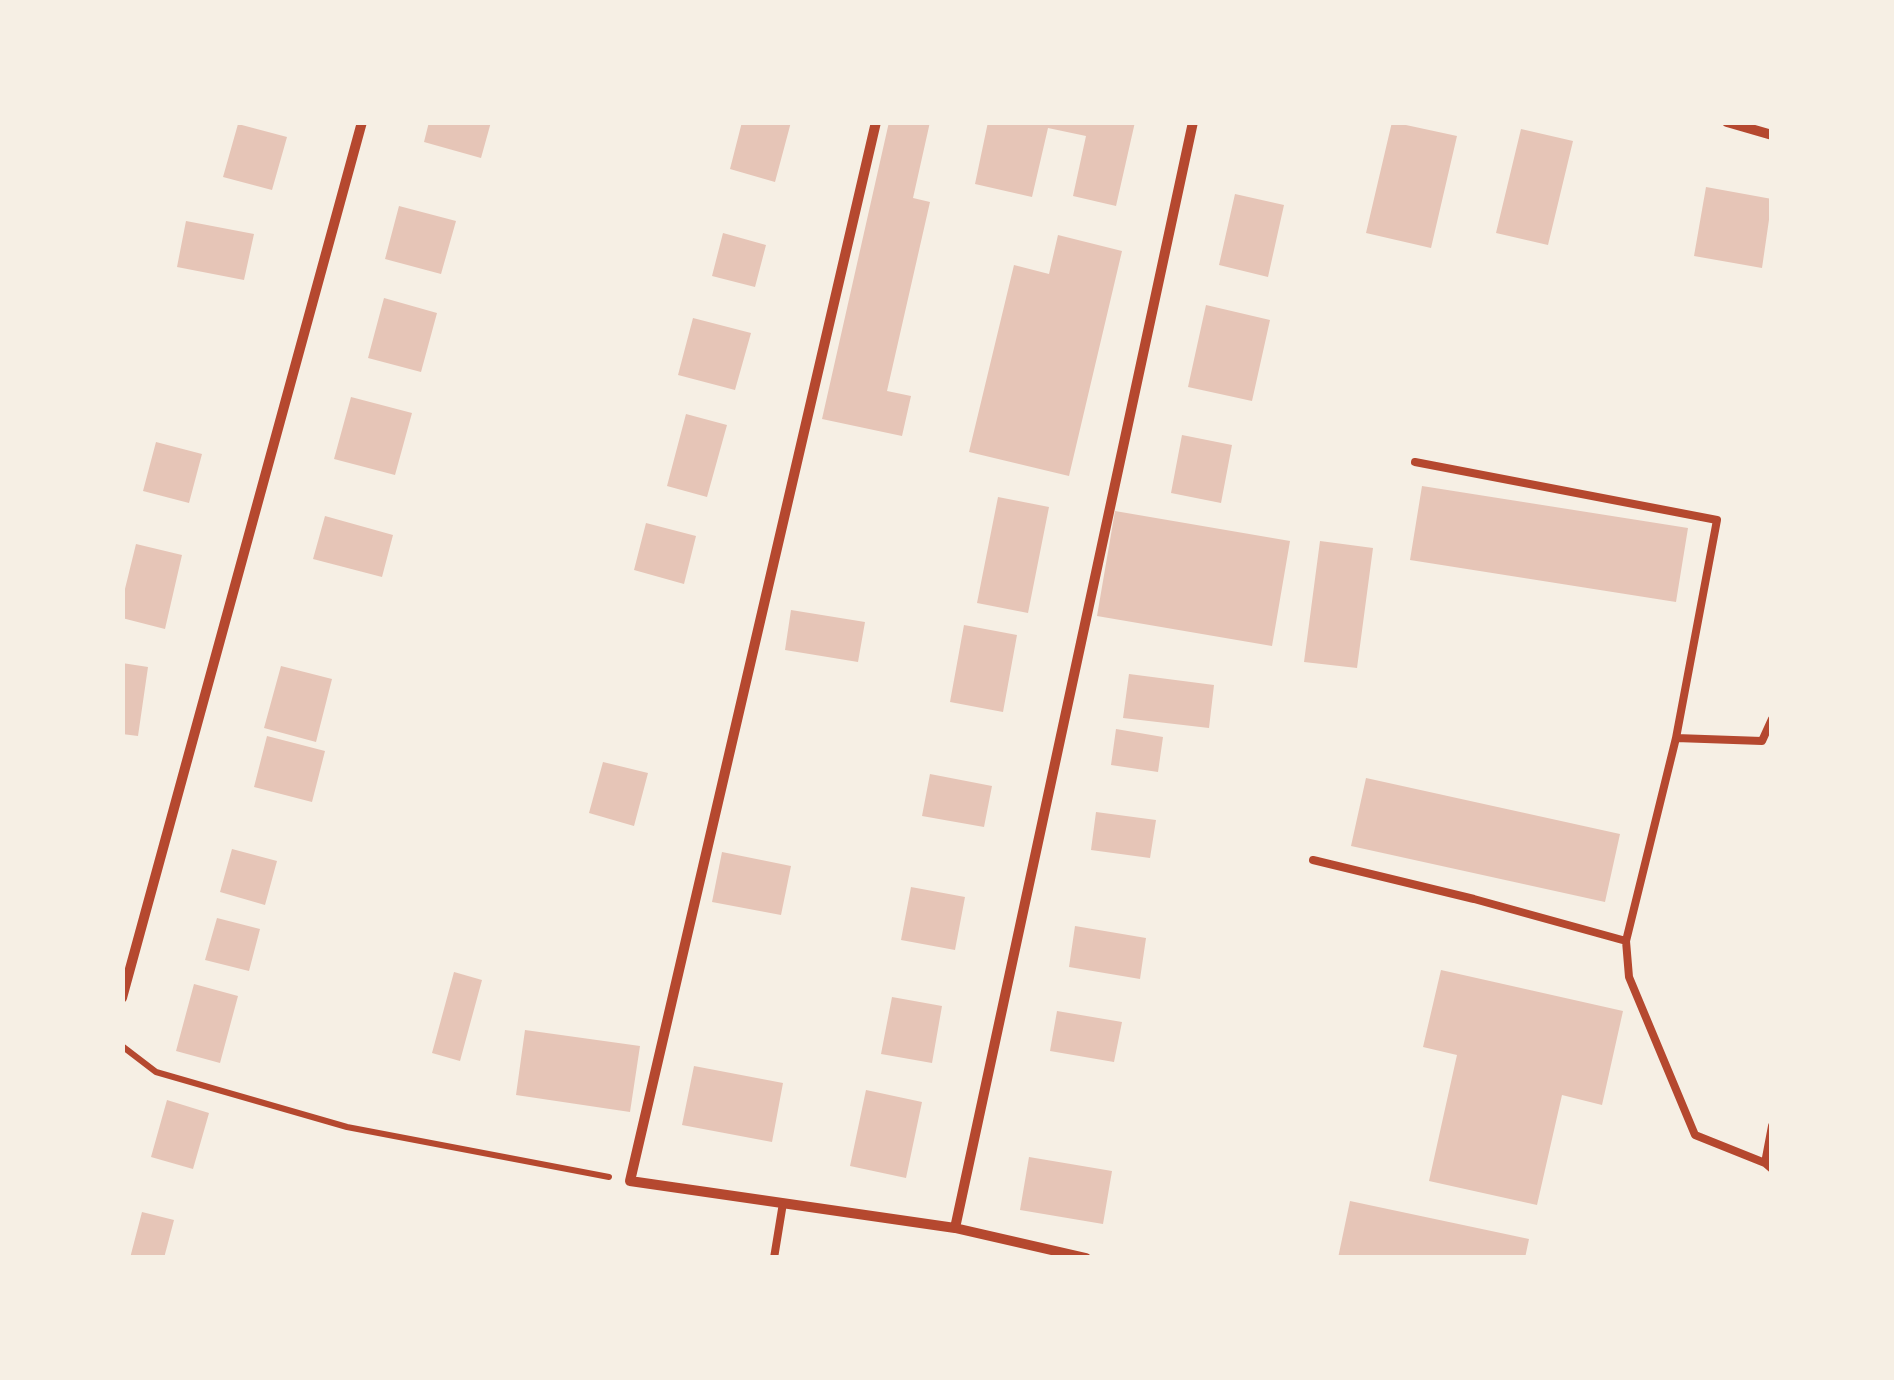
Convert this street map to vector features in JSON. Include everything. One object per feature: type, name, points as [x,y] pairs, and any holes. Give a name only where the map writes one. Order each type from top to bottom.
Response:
[{"type":"street","points":[[122,998],[362,122]]},
{"type":"street","points":[[876,122],[630,1181],[955,1228],[1086,1258]]},
{"type":"street","points":[[955,1228],[1193,122]]},
{"type":"street","points":[[1727,122],[1772,135]]},
{"type":"lane","points":[[1415,462],[1716,520],[1676,738],[1626,941],[1629,977],[1695,1135],[1768,1166],[1772,1126]]},
{"type":"lane","points":[[1676,738],[1762,740],[1772,720]]},
{"type":"lane","points":[[1313,860],[1626,941]]},
{"type":"lane","points":[[774,1258],[783,1203]]},
{"type":"path","points":[[122,1046],[156,1072],[347,1127],[630,1181]]},
{"type":"building","points":[[429,122],[491,122],[481,158],[424,142]]},
{"type":"building","points":[[742,122],[791,122],[775,182],[730,169]]},
{"type":"building","points":[[889,122],[930,122],[913,198],[930,202],[887,391],[911,396],[902,436],[822,419]]},
{"type":"building","points":[[988,122],[1135,122],[1116,206],[1073,196],[1086,136],[1048,128],[1032,197],[975,184]]},
{"type":"building","points":[[1392,122],[1457,136],[1431,248],[1366,233]]},
{"type":"building","points":[[238,124],[287,137],[272,190],[223,177]]},
{"type":"building","points":[[1521,129],[1573,141],[1548,245],[1496,233]]},
{"type":"building","points":[[1706,187],[1772,199],[1762,268],[1694,256]]},
{"type":"building","points":[[1235,194],[1284,205],[1268,277],[1219,265]]},
{"type":"building","points":[[399,206],[456,221],[441,274],[385,259]]},
{"type":"building","points":[[186,221],[254,234],[244,280],[177,267]]},
{"type":"building","points":[[723,233],[766,245],[755,287],[712,276]]},
{"type":"building","points":[[1058,235],[1122,251],[1069,476],[969,452],[1014,265],[1049,274]]},
{"type":"building","points":[[384,298],[437,313],[421,372],[368,358]]},
{"type":"building","points":[[1206,305],[1270,320],[1252,401],[1188,387]]},
{"type":"building","points":[[693,318],[751,333],[735,390],[678,375]]},
{"type":"building","points":[[351,397],[412,413],[395,475],[334,459]]},
{"type":"building","points":[[686,414],[727,425],[707,497],[667,486]]},
{"type":"building","points":[[1182,435],[1232,445],[1221,503],[1171,493]]},
{"type":"building","points":[[156,442],[202,454],[189,503],[143,491]]},
{"type":"building","points":[[1422,486],[1688,528],[1676,602],[1410,560]]},
{"type":"building","points":[[998,497],[1049,507],[1028,613],[977,603]]},
{"type":"building","points":[[1115,511],[1290,541],[1272,646],[1097,616]]},
{"type":"building","points":[[325,516],[393,535],[382,577],[313,559]]},
{"type":"building","points":[[646,523],[696,536],[684,584],[634,570]]},
{"type":"building","points":[[1320,541],[1373,548],[1357,668],[1304,662]]},
{"type":"building","points":[[136,544],[182,555],[165,629],[122,618],[122,601]]},
{"type":"building","points":[[791,610],[865,622],[858,662],[785,650]]},
{"type":"building","points":[[964,625],[1017,635],[1003,712],[950,702]]},
{"type":"building","points":[[122,663],[148,667],[138,736],[122,734]]},
{"type":"building","points":[[281,666],[332,679],[316,742],[264,728]]},
{"type":"building","points":[[1129,674],[1214,685],[1209,728],[1123,718]]},
{"type":"building","points":[[1116,729],[1163,737],[1158,772],[1111,765]]},
{"type":"building","points":[[267,736],[325,751],[312,802],[254,787]]},
{"type":"building","points":[[603,762],[648,773],[634,826],[589,813]]},
{"type":"building","points":[[930,774],[992,786],[984,827],[922,816]]},
{"type":"building","points":[[1366,778],[1620,834],[1605,902],[1351,846]]},
{"type":"building","points":[[1096,812],[1156,820],[1150,858],[1091,850]]},
{"type":"building","points":[[232,849],[277,861],[265,905],[220,892]]},
{"type":"building","points":[[722,852],[791,866],[781,915],[712,902]]},
{"type":"building","points":[[911,887],[965,897],[955,950],[901,940]]},
{"type":"building","points":[[217,918],[260,929],[249,971],[205,960]]},
{"type":"building","points":[[1075,926],[1146,938],[1140,979],[1069,967]]},
{"type":"building","points":[[1441,970],[1623,1011],[1602,1105],[1562,1095],[1537,1205],[1429,1181],[1457,1055],[1423,1047]]},
{"type":"building","points":[[454,972],[482,980],[460,1061],[432,1053]]},
{"type":"building","points":[[194,984],[238,996],[220,1063],[176,1051]]},
{"type":"building","points":[[892,997],[942,1006],[932,1063],[881,1054]]},
{"type":"building","points":[[1057,1011],[1122,1022],[1114,1062],[1050,1051]]},
{"type":"building","points":[[525,1030],[640,1046],[630,1112],[516,1095]]},
{"type":"building","points":[[694,1066],[783,1083],[772,1142],[682,1125]]},
{"type":"building","points":[[866,1090],[922,1102],[906,1178],[850,1166]]},
{"type":"building","points":[[167,1100],[209,1113],[193,1169],[151,1157]]},
{"type":"building","points":[[1029,1157],[1112,1171],[1103,1224],[1020,1210]]},
{"type":"building","points":[[1350,1201],[1529,1239],[1525,1258],[1338,1258]]},
{"type":"building","points":[[142,1212],[174,1220],[164,1258],[130,1258]]}]
